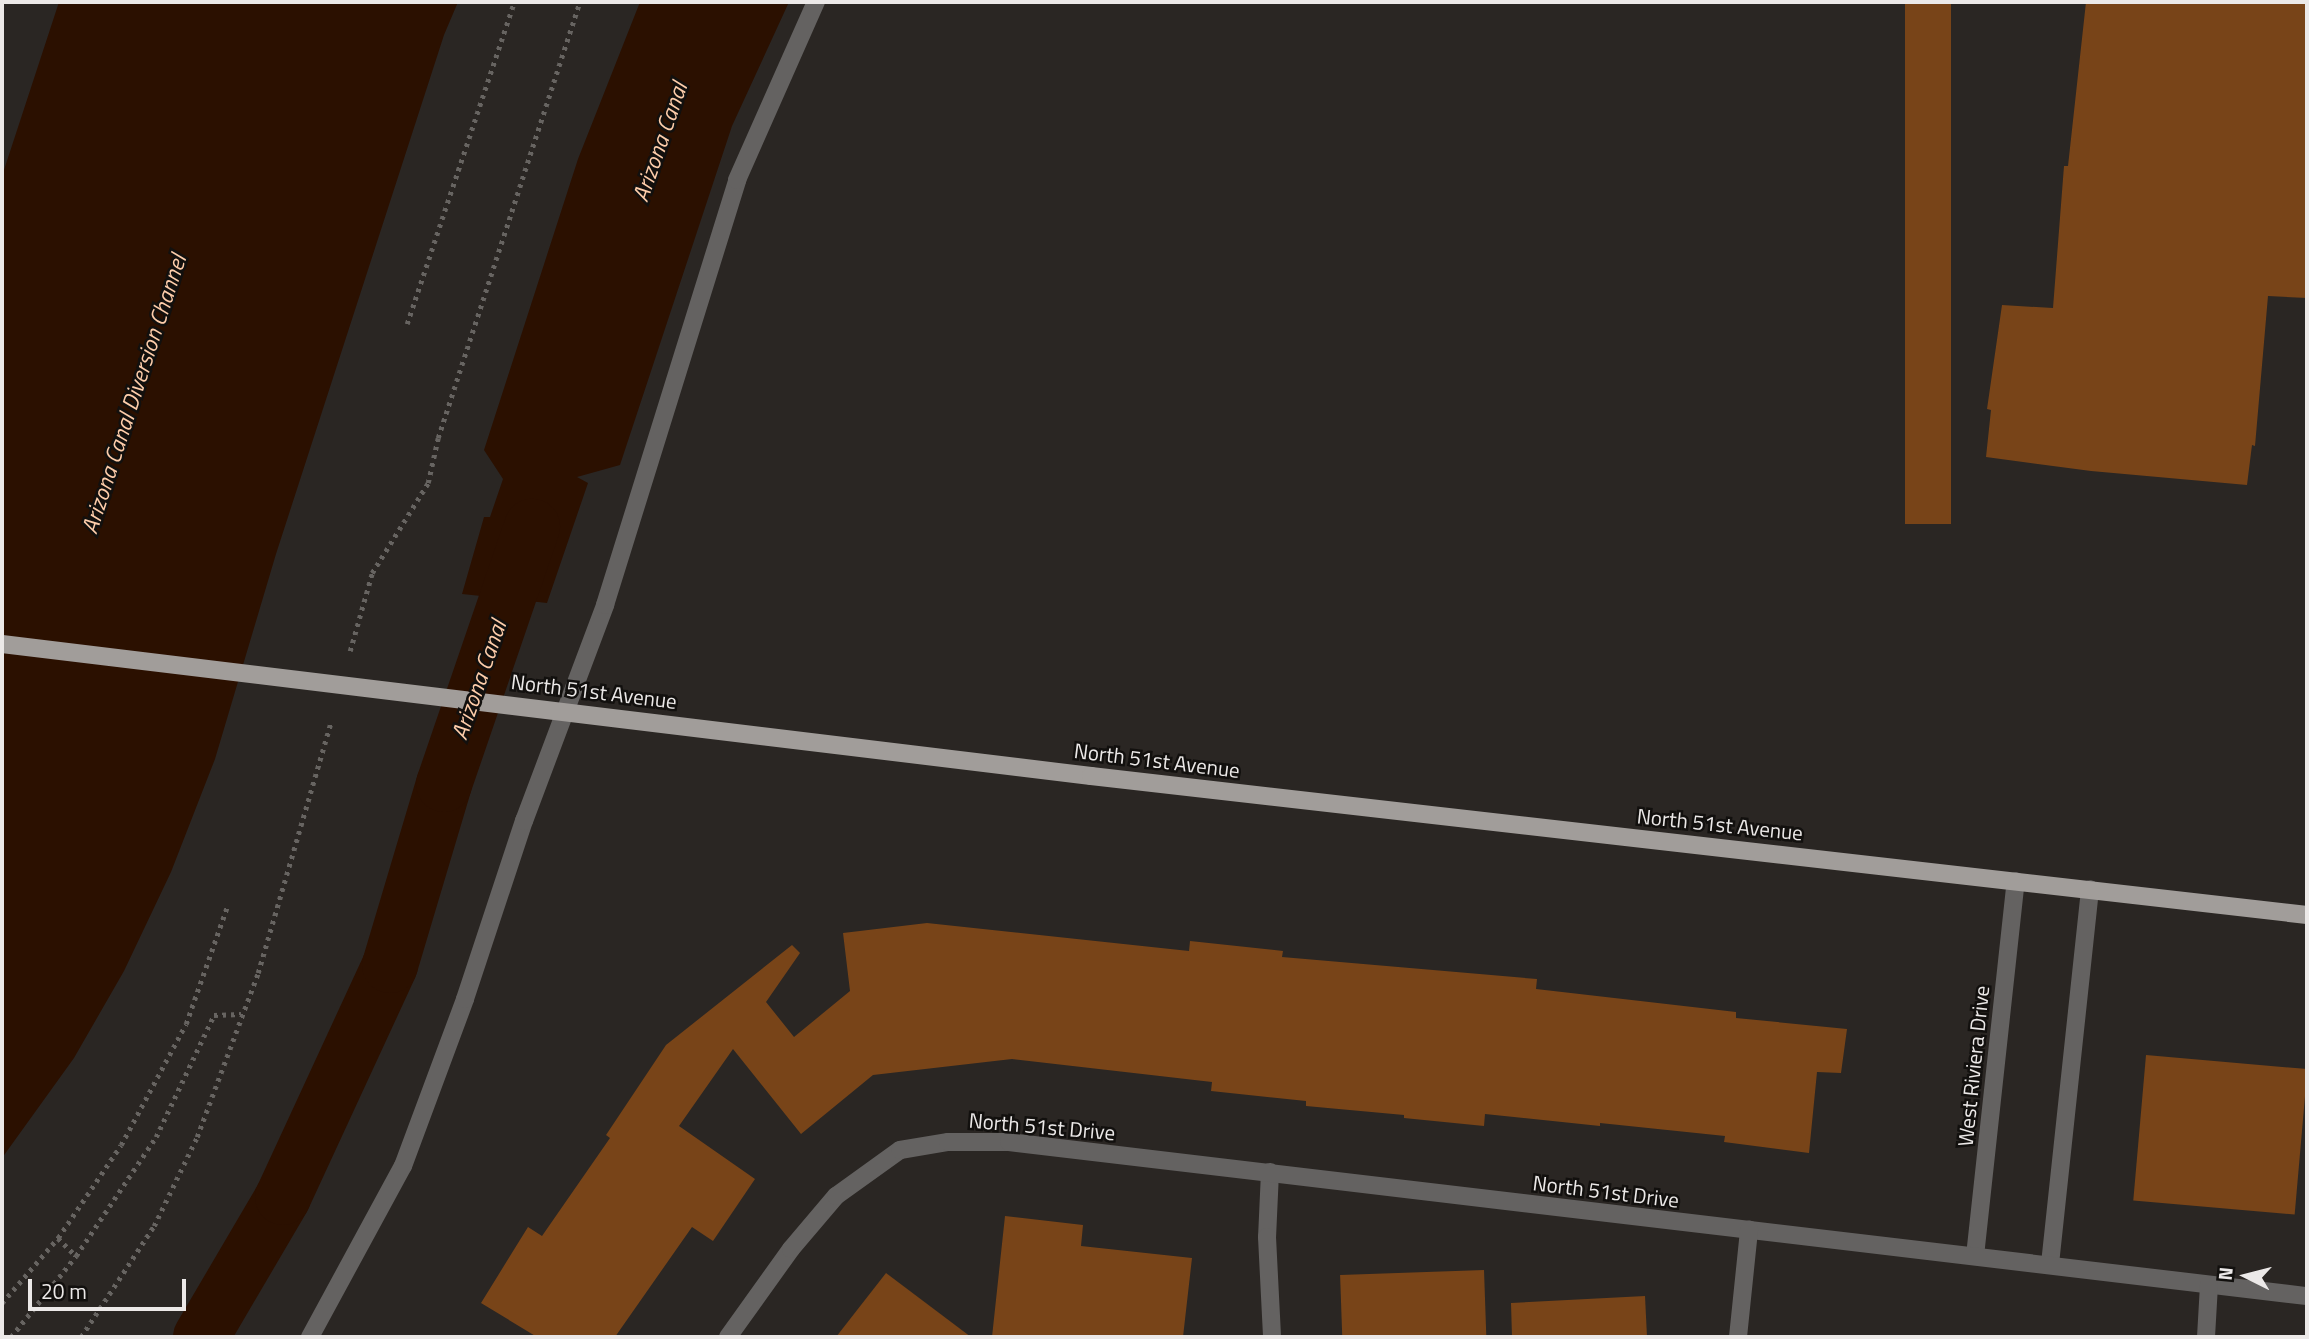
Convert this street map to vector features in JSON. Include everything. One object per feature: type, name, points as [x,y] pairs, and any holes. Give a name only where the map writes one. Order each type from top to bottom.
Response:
[{"type":"main road","name":"North 51st Avenue","points":[[2,644],[566,710],[1091,776],[2307,915]]},
{"type":"street","points":[[310,1337],[403,1166],[465,999],[524,821],[605,604],[737,180],[816,2]]},
{"type":"street","name":"West Riviera Drive","points":[[1975,1256],[2016,881]]},
{"type":"street","points":[[2050,1264],[2090,889]]},
{"type":"street","name":"North 51st Drive","points":[[728,1337],[791,1249],[836,1196],[900,1150],[948,1142],[1009,1142],[2307,1296]]},
{"type":"street","points":[[1270,1172],[1267,1237],[1272,1337]]},
{"type":"street","points":[[1738,1337],[1749,1230]]},
{"type":"street","points":[[2206,1337],[2209,1285]]},
{"type":"path","points":[[407,324],[514,2]]},
{"type":"path","points":[[2,1303],[58,1238],[121,1145],[186,1024],[227,907]]},
{"type":"path","points":[[11,1337],[76,1256],[156,1137],[214,1015],[242,1014]]},
{"type":"path","points":[[58,1238],[76,1256]]},
{"type":"water","name":"Arizona Canal Diversion Channel","points":[[59,2],[458,2],[444,35],[276,554],[215,759],[171,872],[124,971],[74,1058],[2,1158],[2,176]]},
{"type":"water","points":[[640,2],[789,2],[732,126],[620,465],[577,477],[588,483],[547,603],[462,594],[484,517],[490,517],[503,479],[484,450],[578,159]]},
{"type":"building","points":[[1905,2],[1951,2],[1951,524],[1905,524]]},
{"type":"building","points":[[2086,2],[2307,2],[2307,298],[2268,296],[2255,446],[2252,445],[2247,485],[2091,471],[1986,457],[1991,410],[1987,409],[2002,305],[2053,308],[2064,166],[2068,166]]},
{"type":"building","points":[[927,923],[1189,951],[1190,941],[1283,951],[1282,957],[1537,979],[1536,989],[1736,1012],[1736,1018],[1847,1029],[1841,1073],[1817,1072],[1809,1153],[1724,1142],[1725,1136],[1600,1123],[1600,1126],[1485,1114],[1484,1126],[1404,1118],[1404,1115],[1306,1106],[1306,1101],[1211,1091],[1212,1082],[1012,1059],[873,1075],[801,1134],[733,1049],[679,1126],[755,1179],[713,1241],[692,1227],[615,1337],[537,1337],[481,1303],[528,1227],[542,1236],[610,1138],[606,1135],[666,1045],[792,945],[800,953],[766,1002],[794,1037],[850,991],[843,933]]},
{"type":"building","points":[[2146,1055],[2307,1069],[2295,1215],[2133,1200]]},
{"type":"building","points":[[1005,1216],[1083,1225],[1081,1246],[1192,1258],[1183,1337],[992,1337]]},
{"type":"building","points":[[1484,1270],[1486,1337],[1342,1337],[1340,1275]]},
{"type":"building","points":[[886,1273],[971,1337],[836,1337]]},
{"type":"building","points":[[1645,1296],[1647,1337],[1512,1337],[1511,1303]]},
{"type":"waterway","name":"Arizona Canal","points":[[201,1337],[283,1197],[390,965],[444,784],[532,527]]}]
